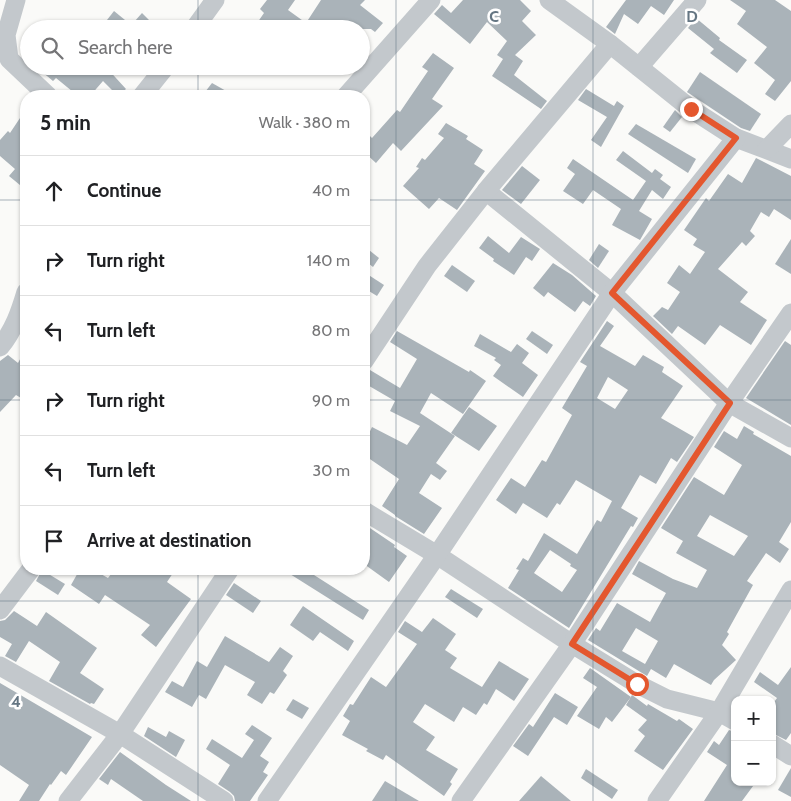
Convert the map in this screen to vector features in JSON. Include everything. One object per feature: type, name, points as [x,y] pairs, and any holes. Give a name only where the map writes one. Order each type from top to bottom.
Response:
[{"type":"street","points":[[16,0],[6,34],[9,59],[20,69]]},
{"type":"street","points":[[201,20],[215,0]]},
{"type":"street","points":[[370,69],[431,0]]},
{"type":"street","points":[[549,0],[610,44],[691,109],[736,138],[791,160]]},
{"type":"street","points":[[639,67],[697,0]]},
{"type":"street","points":[[370,353],[427,266],[486,191],[610,44]]},
{"type":"street","points":[[26,75],[42,90]]},
{"type":"street","points":[[147,90],[159,75]]},
{"type":"street","points":[[351,90],[365,75]]},
{"type":"street","points":[[767,149],[791,124]]},
{"type":"street","points":[[267,801],[437,555],[612,293],[736,138]]},
{"type":"street","points":[[486,191],[612,293],[730,403],[791,438]]},
{"type":"street","points":[[12,340],[20,312]]},
{"type":"street","points":[[462,801],[572,644],[791,313]]},
{"type":"street","points":[[370,515],[437,555],[572,644],[637,684],[666,699],[718,712],[731,720]]},
{"type":"street","points":[[0,610],[26,575]]},
{"type":"street","points":[[68,801],[120,734],[226,575]]},
{"type":"street","points":[[657,801],[718,712],[791,590]]},
{"type":"street","points":[[0,666],[120,734],[224,801]]},
{"type":"street","points":[[776,747],[791,756]]},
{"type":"building","points":[[267,0],[295,0],[288,10],[302,20],[259,20],[264,13],[260,9]]},
{"type":"building","points":[[321,0],[365,0],[360,5],[383,23],[375,32],[371,29],[370,20],[308,20]]},
{"type":"building","points":[[463,0],[520,0],[531,11],[522,21],[536,35],[515,55],[523,61],[514,75],[547,101],[541,109],[492,76],[503,59],[497,55],[507,41],[487,22],[470,44],[434,14],[442,5],[451,13]]},
{"type":"building","points":[[626,0],[674,0],[664,15],[651,6],[638,24],[624,14],[615,34],[606,27]]},
{"type":"building","points":[[730,0],[775,0],[791,11],[791,81],[775,101],[765,94],[775,80],[754,63],[767,47],[737,24],[746,11]]},
{"type":"building","points":[[114,11],[125,20],[107,20]]},
{"type":"building","points":[[142,13],[149,20],[136,20]]},
{"type":"building","points":[[696,18],[720,38],[719,40],[747,60],[737,73],[710,53],[714,49],[688,28]]},
{"type":"building","points":[[433,53],[454,68],[432,99],[443,106],[401,151],[393,143],[376,163],[370,158],[370,136],[372,138],[397,110],[400,112],[428,71],[422,67]]},
{"type":"building","points":[[700,72],[761,114],[750,131],[741,128],[687,92]]},
{"type":"building","points":[[46,75],[113,75],[126,89],[112,90],[103,81],[95,90],[71,90],[56,78],[53,81]]},
{"type":"building","points":[[212,83],[224,90],[207,90]]},
{"type":"building","points":[[586,89],[614,106],[617,101],[624,106],[601,147],[591,140],[607,117],[578,100]]},
{"type":"building","points":[[675,110],[682,117],[670,132],[663,127]]},
{"type":"building","points":[[20,118],[20,185],[9,176],[15,169],[0,156],[0,140],[8,131],[10,133]]},
{"type":"building","points":[[446,123],[468,136],[466,139],[483,150],[474,164],[485,171],[457,210],[439,198],[429,209],[403,186],[419,168],[416,167],[422,158],[425,160],[444,138],[438,134]]},
{"type":"building","points":[[636,124],[696,159],[688,173],[628,134]]},
{"type":"building","points":[[623,151],[652,173],[655,169],[663,175],[660,179],[671,187],[663,199],[652,190],[639,211],[652,219],[640,240],[612,225],[621,209],[593,190],[583,204],[563,191],[575,174],[567,168],[573,159],[633,200],[646,181],[616,160]]},
{"type":"building","points":[[756,158],[791,176],[791,220],[774,209],[769,217],[761,212],[750,231],[755,236],[746,246],[742,242],[718,269],[748,292],[740,302],[767,320],[751,345],[720,325],[705,345],[678,326],[672,334],[653,316],[662,307],[668,310],[680,292],[667,283],[679,265],[690,274],[705,252],[693,245],[697,239],[684,230],[706,198],[709,201],[728,174],[742,183]]},
{"type":"building","points":[[522,166],[540,180],[521,204],[502,190]]},
{"type":"building","points":[[488,236],[509,253],[521,237],[540,249],[532,261],[526,257],[514,275],[493,261],[494,259],[479,248]]},
{"type":"building","points":[[791,239],[791,274],[775,264]]},
{"type":"building","points":[[599,244],[609,251],[598,268],[589,260]]},
{"type":"building","points":[[370,251],[379,258],[373,267],[370,265]]},
{"type":"building","points":[[553,263],[572,275],[596,296],[590,306],[583,301],[575,312],[548,292],[544,297],[533,288]]},
{"type":"building","points":[[452,265],[475,281],[467,292],[444,276]]},
{"type":"building","points":[[370,276],[384,285],[377,296],[370,292]]},
{"type":"building","points":[[607,321],[614,326],[600,346],[635,366],[643,355],[664,367],[662,372],[683,386],[661,418],[694,437],[677,462],[671,458],[656,484],[640,475],[621,508],[638,518],[633,527],[631,526],[569,628],[508,588],[519,570],[516,569],[523,558],[528,561],[544,533],[577,554],[597,520],[601,522],[612,501],[576,480],[560,505],[557,503],[547,518],[523,503],[516,514],[496,500],[511,478],[525,487],[542,460],[546,462],[572,415],[562,408],[587,366],[580,362]],"holes":[[[608,377],[628,390],[615,409],[597,398]],[[550,550],[577,570],[562,592],[534,573]]]},
{"type":"building","points":[[397,331],[469,372],[470,370],[486,381],[463,414],[431,393],[420,413],[455,436],[436,463],[447,471],[440,480],[431,474],[419,493],[442,508],[424,534],[382,506],[399,479],[370,459],[370,431],[372,427],[407,445],[420,426],[390,411],[395,401],[370,386],[370,370],[400,388],[417,359],[390,342]]},
{"type":"building","points":[[532,331],[553,345],[547,354],[526,339]]},
{"type":"building","points":[[480,334],[511,352],[517,344],[529,353],[522,363],[538,375],[523,397],[493,376],[501,365],[494,360],[496,358],[474,346]]},
{"type":"building","points":[[785,341],[791,345],[791,425],[746,398]]},
{"type":"building","points":[[8,355],[18,363],[20,359],[20,397],[16,395],[0,412],[0,361]]},
{"type":"building","points":[[469,407],[497,426],[479,451],[451,433]]},
{"type":"building","points":[[744,426],[754,432],[753,434],[791,456],[791,522],[779,542],[789,549],[780,563],[766,553],[747,581],[753,585],[727,632],[729,634],[722,645],[736,660],[711,685],[674,664],[666,678],[651,669],[647,676],[588,640],[596,628],[600,631],[617,603],[650,622],[666,593],[632,574],[639,561],[673,579],[697,588],[707,570],[676,553],[683,541],[661,528],[694,477],[724,495],[742,465],[714,447],[724,431],[737,439]],"holes":[[[710,515],[748,536],[734,556],[697,536]],[[636,628],[658,641],[645,664],[622,651]]]},
{"type":"building","points":[[370,528],[395,545],[394,547],[407,556],[389,582],[370,568]]},
{"type":"building","points":[[39,575],[50,575],[65,584],[58,595],[36,581]]},
{"type":"building","points":[[77,575],[103,575],[108,578],[110,575],[172,575],[167,582],[191,599],[156,647],[141,635],[150,625],[105,595],[99,604],[71,585]]},
{"type":"building","points":[[292,575],[314,575],[369,610],[363,620]]},
{"type":"building","points":[[234,583],[261,601],[253,613],[226,595]]},
{"type":"building","points":[[451,589],[483,609],[477,618],[445,597]]},
{"type":"building","points":[[303,606],[354,641],[348,651],[320,632],[313,641],[290,625]]},
{"type":"building","points":[[14,611],[37,626],[46,612],[97,648],[80,673],[104,689],[94,704],[90,704],[49,681],[60,662],[29,641],[16,662],[5,656],[12,644],[0,637],[0,621],[5,620]]},
{"type":"building","points":[[433,618],[456,634],[445,650],[457,658],[450,668],[482,687],[499,661],[529,679],[514,701],[496,689],[487,705],[484,703],[476,715],[463,707],[454,722],[425,704],[413,722],[435,737],[426,750],[458,769],[450,782],[452,784],[444,796],[386,755],[383,760],[366,751],[368,749],[342,735],[350,721],[343,716],[350,704],[353,705],[371,677],[386,687],[417,644],[398,632],[405,621],[422,632]]},
{"type":"building","points":[[225,636],[269,662],[280,647],[293,656],[283,671],[287,675],[274,694],[270,692],[262,704],[247,695],[255,682],[225,665],[206,699],[199,695],[192,707],[165,692],[172,681],[183,687],[197,661],[207,667]]},
{"type":"building","points":[[791,667],[791,733],[786,740],[776,735],[776,696],[754,682],[760,672],[778,685]]},
{"type":"building","points":[[590,668],[631,697],[612,722],[606,717],[599,729],[577,716],[597,687],[583,678]]},
{"type":"building","points":[[0,683],[92,737],[66,775],[61,771],[39,801],[19,801],[29,785],[0,765]]},
{"type":"building","points":[[555,693],[578,707],[567,725],[554,717],[528,756],[513,746],[529,724],[533,727]]},
{"type":"building","points":[[632,695],[647,706],[648,704],[677,721],[679,719],[693,729],[663,770],[634,751],[645,736],[638,730],[647,720],[626,705]]},
{"type":"building","points":[[293,699],[309,708],[302,719],[286,710]]},
{"type":"building","points":[[252,725],[272,738],[260,756],[269,762],[263,772],[268,775],[250,801],[235,801],[234,796],[230,792],[218,784],[230,765],[206,749],[212,739],[242,758],[254,740],[245,734]]},
{"type":"building","points":[[148,727],[166,737],[169,731],[185,740],[176,757],[144,736]]},
{"type":"building","points":[[729,730],[731,731],[731,786],[753,786],[742,801],[704,801],[727,765],[707,752],[714,741],[719,745]]},
{"type":"building","points":[[120,752],[191,801],[143,801],[111,779],[108,785],[99,779]]},
{"type":"building","points":[[791,768],[791,797],[778,790]]},
{"type":"building","points":[[586,769],[618,790],[612,799],[581,778]]},
{"type":"building","points":[[541,776],[571,801],[519,801]]},
{"type":"building","points":[[385,781],[419,801],[372,801]]},
{"type":"route","points":[[637,684],[572,644],[730,403],[612,293],[736,138],[691,109]]}]
